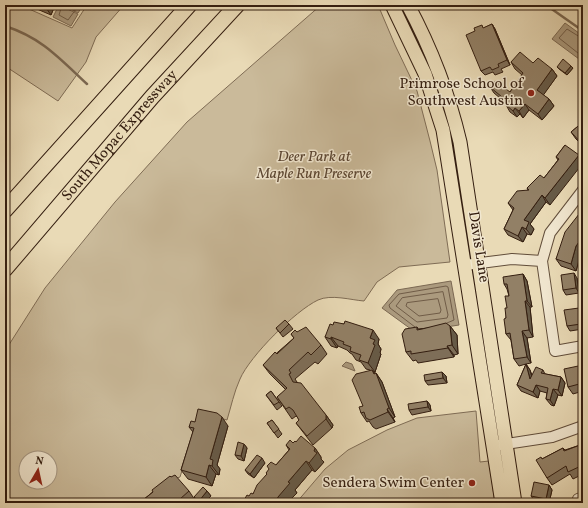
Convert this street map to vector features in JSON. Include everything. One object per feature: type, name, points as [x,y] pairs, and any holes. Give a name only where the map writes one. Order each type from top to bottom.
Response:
[{"type":"highway","points":[[5,210],[189,5]]},
{"type":"highway","name":"South Mopac Expressway","points":[[5,269],[152,97],[238,5]]},
{"type":"main road","name":"Davis Lane","points":[[392,5],[424,74],[440,120],[465,265],[500,445],[515,503]]},
{"type":"main road","name":"Davis Lane","points":[[408,5],[439,72],[454,117],[479,263],[500,445],[502,503]]},
{"type":"main road","points":[[440,120],[454,117]]},
{"type":"street","points":[[583,190],[550,233],[542,261],[555,351],[583,346]]},
{"type":"street","points":[[465,265],[512,259],[542,261]]},
{"type":"street","points":[[500,445],[552,437],[583,426]]},
{"type":"street","points":[[578,503],[578,499],[583,497]]},
{"type":"green space","points":[[5,5],[20,5],[72,28],[87,5],[124,5],[96,37],[86,62],[58,101],[5,66]]},
{"type":"green space","name":"Deer Park at Maple Run Preserve","points":[[321,5],[378,5],[417,91],[437,170],[450,262],[399,267],[377,282],[364,301],[329,297],[318,300],[308,306],[274,335],[245,369],[236,389],[227,420],[200,413],[180,477],[154,491],[140,503],[5,503],[5,351],[45,288],[115,202],[187,122]]},
{"type":"green space","points":[[476,411],[480,462],[489,461],[495,503],[296,503],[325,469],[348,450],[387,430],[417,418]]},
{"type":"water","points":[[59,5],[78,14],[71,26],[53,17]]},
{"type":"water","points":[[63,5],[83,5],[78,13]]},
{"type":"water","points":[[565,23],[583,36],[583,62],[552,39]]},
{"type":"water","points":[[451,281],[459,325],[415,332],[382,308],[397,290]]},
{"type":"water","points":[[346,362],[352,364],[355,371],[342,366]]},
{"type":"building","points":[[492,24],[507,60],[498,64],[499,67],[492,70],[490,67],[481,71],[466,35],[475,31],[474,28],[482,25],[483,28]]},
{"type":"building","points":[[520,52],[533,63],[538,58],[552,69],[537,90],[549,99],[538,114],[525,104],[519,111],[515,108],[513,111],[506,105],[508,102],[490,87],[495,81],[510,92],[523,73],[511,62]]},
{"type":"building","points":[[563,59],[571,66],[565,73],[557,67]]},
{"type":"building","points":[[583,122],[583,145],[571,132]]},
{"type":"building","points":[[565,145],[579,155],[545,198],[542,195],[524,220],[529,222],[526,229],[522,227],[518,236],[504,229],[514,208],[508,203],[517,191],[529,190],[527,188],[540,175],[544,178],[559,159],[556,157]]},
{"type":"building","points":[[583,209],[583,231],[580,235],[583,237],[576,246],[571,264],[556,259],[565,232]]},
{"type":"building","points":[[574,273],[576,288],[563,290],[561,275]]},
{"type":"building","points":[[523,274],[529,330],[522,331],[527,357],[514,359],[510,333],[506,334],[504,319],[506,318],[505,308],[507,308],[505,296],[509,296],[507,284],[504,284],[503,277]]},
{"type":"building","points":[[579,308],[581,324],[567,326],[564,310]]},
{"type":"building","points":[[285,320],[289,324],[280,333],[276,328]]},
{"type":"building","points":[[345,321],[373,330],[370,338],[375,340],[373,344],[375,345],[368,363],[359,360],[361,355],[350,351],[351,347],[343,344],[344,342],[331,337],[331,339],[325,337],[330,324],[333,325],[334,322],[344,324]]},
{"type":"building","points":[[446,323],[450,326],[452,345],[447,346],[448,348],[411,354],[411,351],[406,352],[402,334],[405,329],[417,327],[417,330]]},
{"type":"building","points":[[306,327],[321,345],[311,355],[308,352],[289,370],[291,373],[289,374],[293,382],[301,383],[326,415],[326,419],[307,436],[296,423],[299,420],[293,410],[289,407],[286,409],[277,397],[287,388],[263,365],[275,352],[277,354],[294,338],[291,334],[295,330],[297,332]]},
{"type":"building","points":[[526,364],[530,379],[536,367],[543,370],[541,373],[561,377],[558,390],[553,389],[550,400],[546,399],[548,388],[536,385],[533,392],[517,385]]},
{"type":"building","points":[[583,365],[583,383],[568,387],[564,369]]},
{"type":"building","points":[[372,370],[374,374],[376,373],[389,408],[387,409],[388,412],[370,420],[366,418],[364,412],[361,413],[359,407],[363,406],[352,380],[356,374]]},
{"type":"building","points":[[442,372],[443,378],[425,381],[424,375]]},
{"type":"building","points":[[271,391],[279,402],[274,405],[266,395]]},
{"type":"building","points":[[427,401],[428,407],[409,410],[408,404]]},
{"type":"building","points":[[198,409],[217,413],[222,417],[210,459],[213,460],[212,466],[209,465],[206,477],[181,470],[194,428],[189,427],[191,421],[195,422]]},
{"type":"building","points":[[272,420],[279,429],[274,433],[267,423]]},
{"type":"building","points":[[301,436],[315,448],[314,451],[317,453],[309,463],[306,461],[288,482],[290,483],[275,503],[249,503],[244,500],[247,495],[249,496],[251,493],[253,494],[257,485],[267,474],[266,473],[269,469],[267,466],[271,462],[276,465],[290,449],[286,445],[290,440],[293,443],[295,441],[296,442]]},
{"type":"building","points":[[238,442],[244,444],[241,456],[235,455]]},
{"type":"building","points":[[583,444],[583,465],[568,472],[566,466],[547,478],[536,460],[541,457],[542,459],[563,448],[564,451]]},
{"type":"building","points":[[257,455],[262,458],[250,474],[245,470]]},
{"type":"building","points":[[175,475],[189,491],[180,499],[182,503],[134,503],[137,500],[143,500],[153,492],[152,490],[170,476]]},
{"type":"building","points":[[534,482],[549,485],[546,499],[531,496]]},
{"type":"building","points":[[203,487],[207,491],[199,501],[194,497]]},
{"type":"waterway","points":[[546,5],[583,31]]},
{"type":"waterway","points":[[5,26],[29,36],[40,43],[59,57],[87,84]]},
{"type":"place","name":"Primrose School of Southwest Austin","points":[[531,93]]},
{"type":"place","name":"Sendera Swim Center","points":[[472,483]]}]
